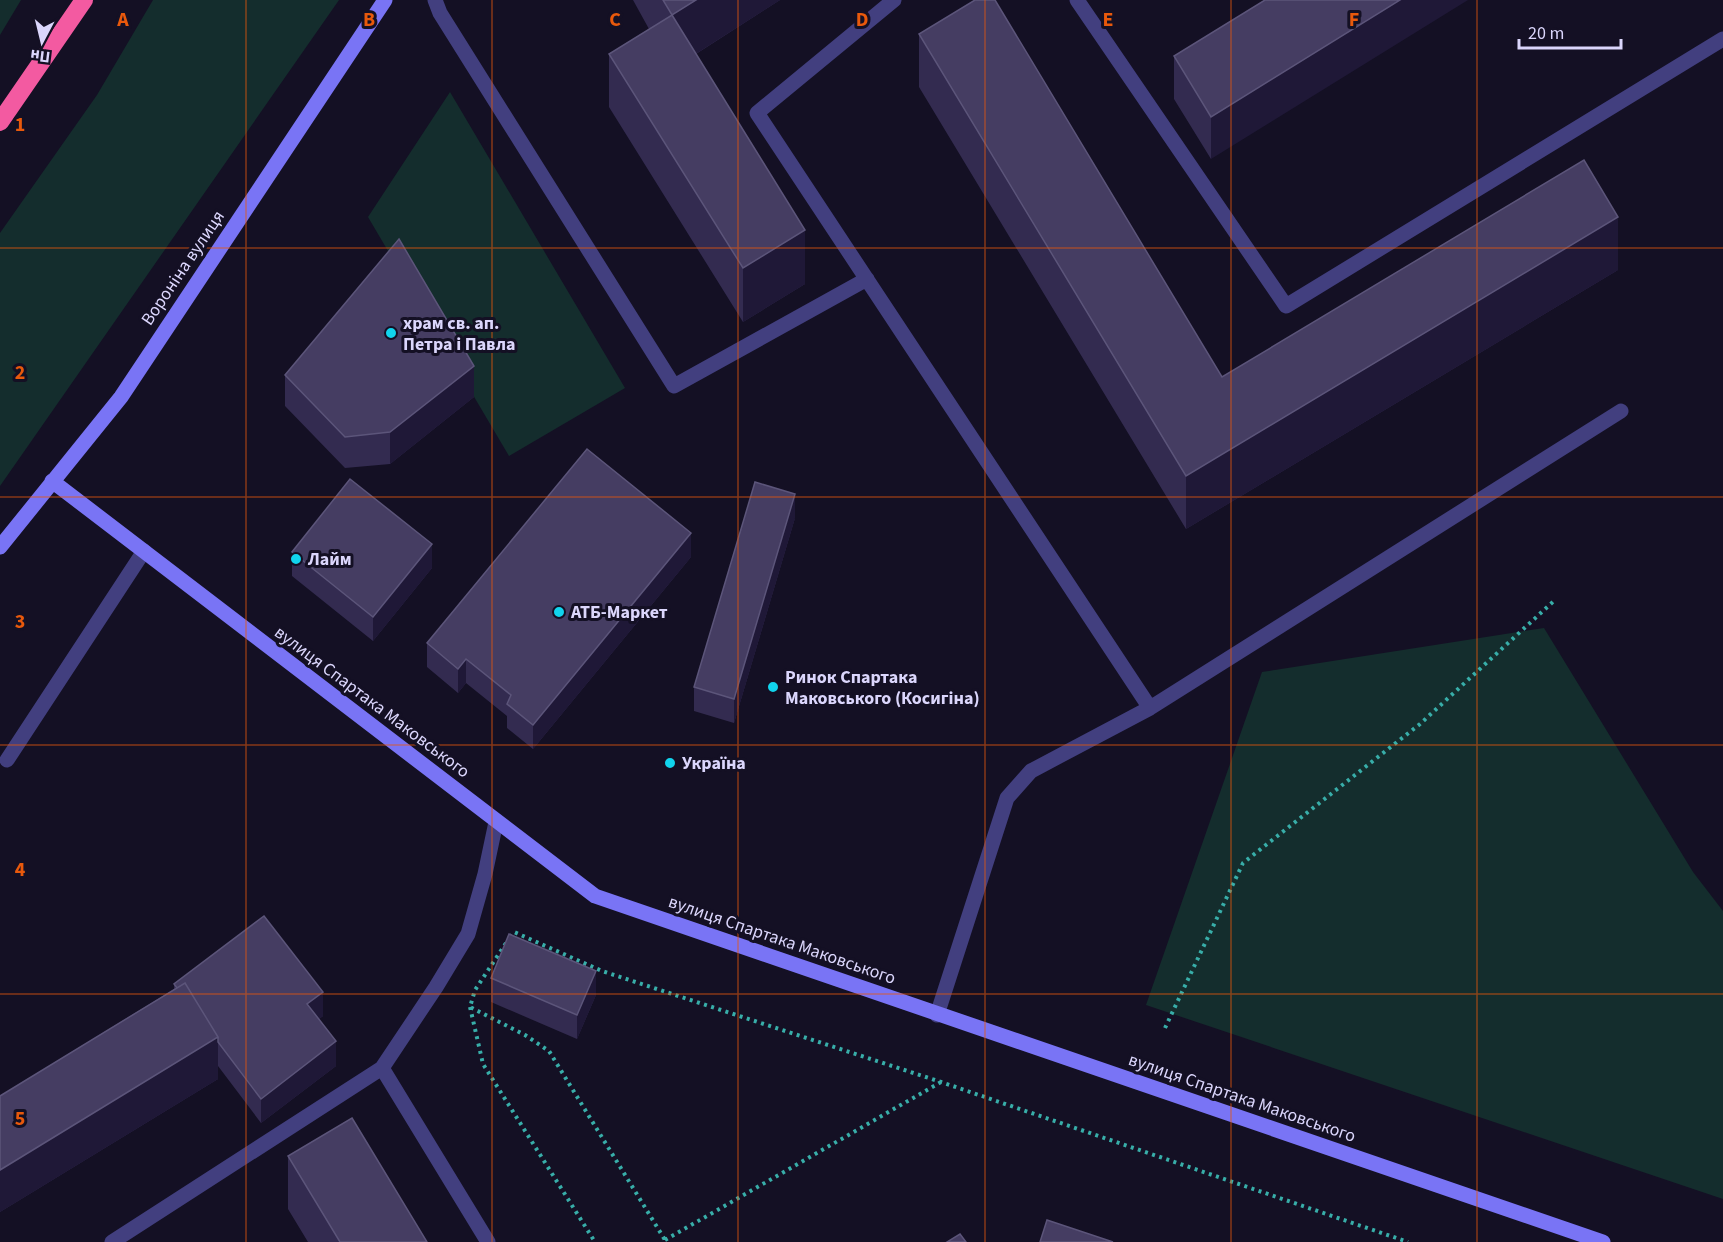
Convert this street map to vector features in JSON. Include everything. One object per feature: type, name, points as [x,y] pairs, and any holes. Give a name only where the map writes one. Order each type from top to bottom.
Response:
[{"type":"highway","points":[[0,122],[84,0]]},
{"type":"street","name":"Вороніна вулиця","points":[[0,547],[121,397],[385,0]]},
{"type":"street","name":"вулиця Спартака Маковського","points":[[52,481],[595,896],[1603,1242]]},
{"type":"lane","points":[[435,0],[440,13],[674,386],[867,279]]},
{"type":"lane","points":[[894,0],[757,113],[1150,708]]},
{"type":"lane","points":[[1077,0],[1286,306],[1723,39]]},
{"type":"lane","points":[[937,1015],[1007,798],[1031,771],[1150,708],[1622,411]]},
{"type":"lane","points":[[7,760],[144,551]]},
{"type":"lane","points":[[112,1242],[382,1068],[468,934],[485,874],[496,822]]},
{"type":"lane","points":[[382,1068],[488,1242]]},
{"type":"path","points":[[1165,1028],[1243,863],[1420,724],[1556,599]]},
{"type":"path","points":[[595,1242],[483,1064],[470,1007],[475,990],[514,932],[602,971],[941,1082],[1408,1242]]},
{"type":"path","points":[[470,1007],[525,1035],[549,1051],[664,1241],[941,1082]]},
{"type":"green space","points":[[0,0],[21,0],[0,35]]},
{"type":"green space","points":[[153,0],[339,0],[0,486],[0,233],[97,95]]},
{"type":"green space","points":[[450,92],[625,388],[509,456],[368,217]]},
{"type":"green space","points":[[1544,628],[1693,872],[1723,911],[1723,1199],[1146,1005],[1262,672]]},
{"type":"building","points":[[663,0],[696,0],[672,15]]},
{"type":"building","points":[[975,0],[995,0],[1222,377],[1584,160],[1618,217],[1186,476],[919,34]]},
{"type":"building","points":[[1265,0],[1400,0],[1211,117],[1174,56]]},
{"type":"building","points":[[672,15],[805,230],[743,268],[609,54]]},
{"type":"building","name":"храм св. ап. Петра і Павла","points":[[399,239],[474,366],[390,432],[345,437],[285,375]]},
{"type":"building","name":"АТБ-Маркет","points":[[587,449],[691,533],[533,725],[507,704],[511,695],[466,659],[458,669],[427,643]]},
{"type":"building","points":[[350,479],[432,544],[373,617],[292,552]]},
{"type":"building","points":[[755,482],[795,494],[734,699],[694,687]]},
{"type":"building","points":[[264,916],[323,992],[307,1004],[336,1041],[261,1099],[218,1042],[218,1037],[185,983],[177,988],[174,984]]},
{"type":"building","points":[[509,934],[596,971],[577,1015],[491,978]]},
{"type":"building","points":[[185,983],[218,1037],[0,1170],[0,1096]]},
{"type":"building","points":[[352,1118],[427,1242],[340,1242],[288,1156]]},
{"type":"building","points":[[1047,1220],[1113,1242],[1040,1242]]},
{"type":"building","points":[[960,1234],[966,1242],[947,1242]]},
{"type":"place","name":"храм св. ап. Петра і Павла","points":[[391,333]]},
{"type":"place","name":"Лайм","points":[[296,559]]},
{"type":"place","name":"АТБ-Маркет","points":[[559,612]]},
{"type":"place","name":"Ринок Спартака Маковського (Косигіна)","points":[[773,687]]},
{"type":"place","name":"Україна","points":[[670,763]]}]
